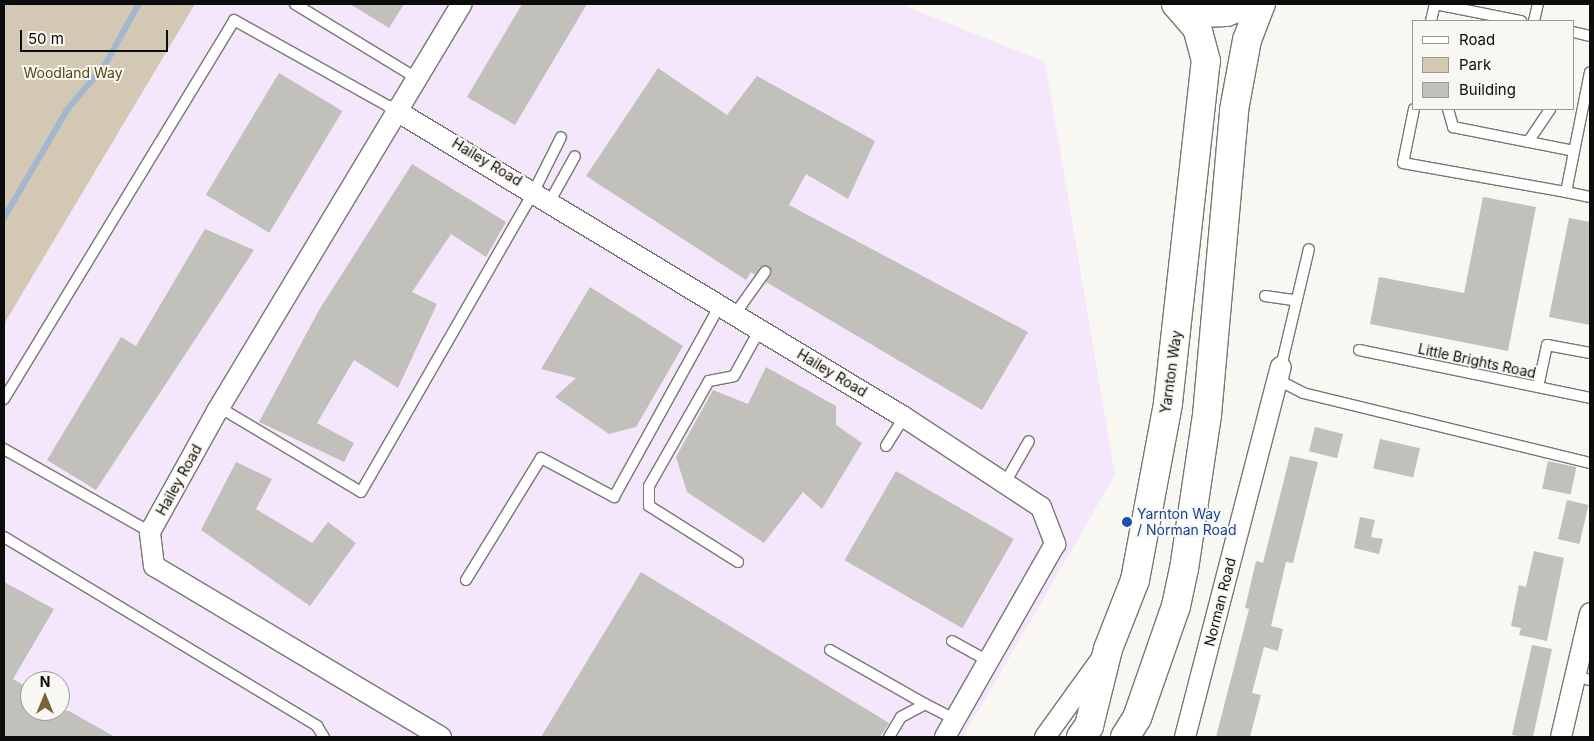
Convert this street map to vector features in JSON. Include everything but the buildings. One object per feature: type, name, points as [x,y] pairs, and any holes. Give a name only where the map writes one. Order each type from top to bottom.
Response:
[{"type":"street","name":"Hailey Road","points":[[441,737],[154,566],[150,532],[219,407],[395,110],[462,4]]},
{"type":"street","points":[[1177,4],[1201,12],[1218,12],[1248,4]]},
{"type":"street","name":"Yarnton Way","points":[[1081,737],[1088,726],[1108,649],[1135,580],[1168,403],[1205,81],[1203,44],[1197,28],[1177,4]]},
{"type":"street","points":[[1131,731],[1176,606],[1184,569],[1207,416],[1234,110],[1248,40],[1261,4]]},
{"type":"street","name":"Hailey Road","points":[[395,110],[542,196],[904,417],[1041,507],[1055,544],[945,737]]},
{"type":"street","name":"Norman Road","points":[[1185,737],[1279,373]]},
{"type":"street","points":[[1561,737],[1583,678],[1590,613]]},
{"type":"street","points":[[1045,737],[1108,649]]},
{"type":"lane","points":[[295,4],[416,78]]},
{"type":"lane","points":[[1430,20],[1435,4],[1516,20]]},
{"type":"lane","points":[[1534,20],[1538,4]]},
{"type":"lane","points":[[4,399],[234,20],[395,110]]},
{"type":"lane","points":[[1574,32],[1590,36]]},
{"type":"lane","points":[[1566,192],[1590,72]]},
{"type":"lane","points":[[1414,110],[1403,164],[1590,197]]},
{"type":"lane","points":[[1448,110],[1453,127],[1574,151]]},
{"type":"lane","points":[[1528,142],[1549,110]]},
{"type":"lane","points":[[542,196],[561,137]]},
{"type":"lane","points":[[219,407],[361,492],[542,196],[575,156]]},
{"type":"lane","points":[[1309,249],[1295,300],[1279,373],[1303,393],[1590,463]]},
{"type":"lane","points":[[466,580],[541,458],[614,496],[728,309],[765,272]]},
{"type":"lane","points":[[1265,296],[1295,300]]},
{"type":"lane","points":[[738,562],[649,506],[649,486],[709,381],[734,376],[760,329]]},
{"type":"lane","points":[[1538,387],[1547,345],[1590,353]]},
{"type":"lane","name":"Little Brights Road","points":[[1359,350],[1590,398]]},
{"type":"lane","points":[[886,446],[904,417]]},
{"type":"lane","points":[[1005,483],[1029,441]]},
{"type":"lane","points":[[4,449],[150,532]]},
{"type":"lane","points":[[4,537],[317,726],[324,737]]},
{"type":"lane","points":[[952,641],[988,661]]},
{"type":"lane","points":[[830,650],[955,719]]},
{"type":"lane","points":[[889,737],[901,717],[925,704]]},
{"type":"shaded area","points":[[195,4],[900,4],[1045,62],[1115,475],[963,737],[4,737],[4,315]]},
{"type":"green space","name":"Woodland Way","points":[[4,4],[195,4],[4,324]]},
{"type":"waterway","points":[[4,218],[67,110],[105,65],[139,4]]},
{"type":"place","name":"Yarnton Way / Norman Road","points":[[1127,522]]}]
